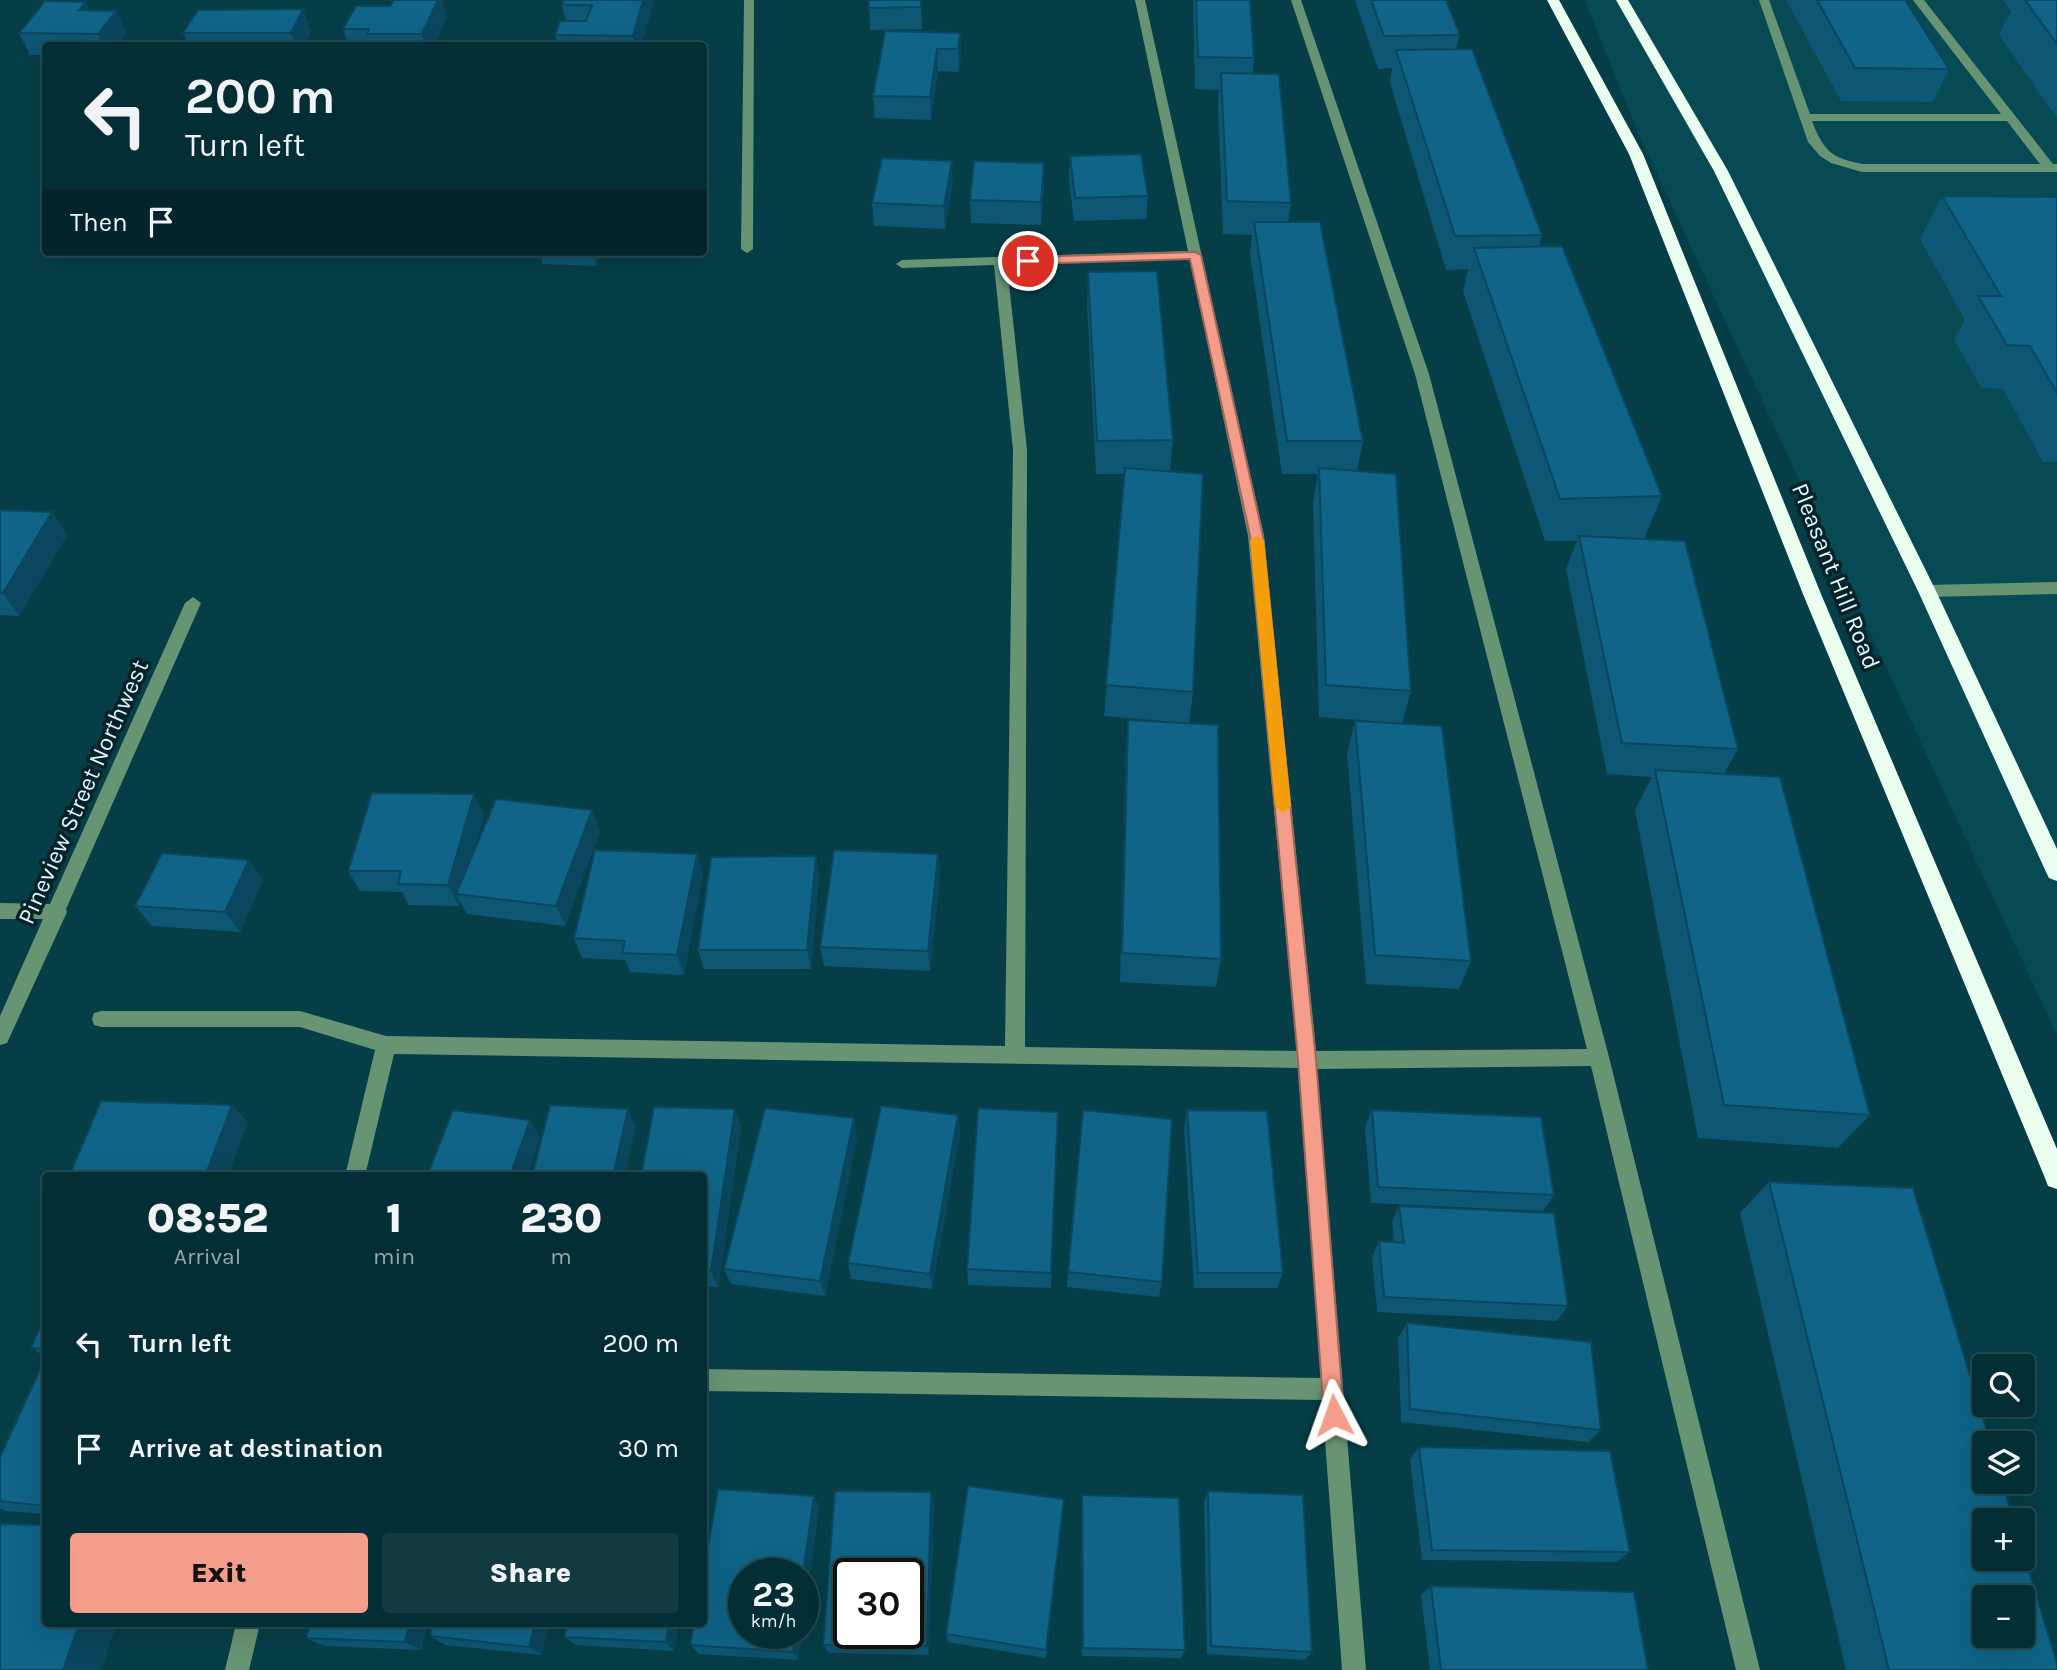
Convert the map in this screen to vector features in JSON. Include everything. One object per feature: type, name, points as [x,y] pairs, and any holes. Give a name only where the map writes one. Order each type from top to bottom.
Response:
[{"type":"highway","name":"Pleasant Hill Road","points":[[1553,0],[1636,154],[1812,594],[2057,1178]]},
{"type":"highway","points":[[1622,0],[1721,171],[1927,591],[2057,872]]},
{"type":"street","points":[[747,249],[749,0]]},
{"type":"street","points":[[1140,0],[1256,536],[1307,1060],[1354,1670]]},
{"type":"street","points":[[1296,0],[1422,374],[1599,1057],[1748,1670]]},
{"type":"street","points":[[1764,0],[1814,142],[1823,155],[1840,164],[1863,168],[2054,168]]},
{"type":"street","points":[[1918,0],[2010,118],[2054,168]]},
{"type":"street","points":[[1807,117],[2010,118]]},
{"type":"street","points":[[902,264],[1195,255]]},
{"type":"street","points":[[1000,261],[1020,450],[1015,1055]]},
{"type":"street","points":[[1927,591],[2057,588]]},
{"type":"street","name":"Pineview Street Northwest","points":[[0,1037],[58,912],[193,603]]},
{"type":"street","points":[[0,911],[58,912]]},
{"type":"street","points":[[101,1019],[300,1019],[386,1045],[1307,1060],[1599,1057]]},
{"type":"street","points":[[356,1172],[386,1045]]},
{"type":"street","points":[[707,1380],[1332,1389]]},
{"type":"street","points":[[237,1670],[247,1627]]},
{"type":"shaded area","points":[[1585,0],[2057,0],[2057,1035],[1638,133]]},
{"type":"building","points":[[394,0],[438,0],[422,34],[367,34],[369,29],[343,29],[356,6],[390,6]]},
{"type":"building","points":[[564,0],[643,0],[633,36],[555,35],[560,21],[586,21],[592,5],[562,5]]},
{"type":"building","points":[[869,0],[921,0],[921,7],[868,8]]},
{"type":"building","points":[[1196,0],[1250,0],[1254,58],[1198,57]]},
{"type":"building","points":[[1371,0],[1446,0],[1460,35],[1384,36]]},
{"type":"building","points":[[1817,0],[1905,0],[1949,69],[1855,68]]},
{"type":"building","points":[[2025,0],[2057,0],[2057,44]]},
{"type":"building","points":[[45,1],[86,2],[79,10],[116,11],[98,34],[19,33]]},
{"type":"building","points":[[303,9],[291,33],[183,33],[198,10]]},
{"type":"building","points":[[885,31],[960,33],[958,49],[937,49],[930,97],[873,96]]},
{"type":"building","points":[[1472,49],[1542,235],[1455,236],[1396,50]]},
{"type":"building","points":[[1221,73],[1279,74],[1291,203],[1227,201]]},
{"type":"building","points":[[1141,154],[1148,196],[1075,198],[1070,156]]},
{"type":"building","points":[[882,158],[952,161],[944,206],[872,203]]},
{"type":"building","points":[[974,161],[1044,163],[1041,202],[970,200]]},
{"type":"building","points":[[1942,196],[2057,197],[2057,393],[2030,346],[2007,345],[1978,296],[2001,296]]},
{"type":"building","points":[[1254,222],[1320,222],[1363,441],[1287,441]]},
{"type":"building","points":[[1562,246],[1662,496],[1560,499],[1474,248]]},
{"type":"building","points":[[1157,271],[1173,440],[1097,441],[1088,272]]},
{"type":"building","points":[[1125,468],[1203,474],[1193,692],[1106,685]]},
{"type":"building","points":[[1319,468],[1396,474],[1411,691],[1326,685]]},
{"type":"building","points":[[0,510],[52,512],[3,593],[0,593]]},
{"type":"building","points":[[1579,536],[1685,541],[1738,749],[1622,743]]},
{"type":"building","points":[[1128,720],[1218,725],[1221,959],[1122,953]]},
{"type":"building","points":[[1355,721],[1442,726],[1471,961],[1375,955]]},
{"type":"building","points":[[1655,770],[1780,777],[1870,1115],[1724,1105]]},
{"type":"building","points":[[372,793],[474,794],[448,885],[398,884],[401,871],[348,871]]},
{"type":"building","points":[[496,799],[592,810],[556,906],[456,894]]},
{"type":"building","points":[[595,850],[697,854],[677,955],[622,953],[625,941],[574,938]]},
{"type":"building","points":[[834,850],[938,854],[928,951],[820,947]]},
{"type":"building","points":[[162,853],[249,860],[225,912],[135,906]]},
{"type":"building","points":[[816,856],[807,950],[698,950],[711,857]]},
{"type":"building","points":[[101,1101],[232,1105],[207,1172],[71,1172]]},
{"type":"building","points":[[550,1105],[628,1109],[614,1172],[533,1172]]},
{"type":"building","points":[[881,1106],[958,1115],[930,1274],[848,1263]]},
{"type":"building","points":[[654,1107],[735,1109],[711,1271],[707,1271],[707,1172],[642,1172]]},
{"type":"building","points":[[765,1108],[854,1118],[820,1281],[724,1269]]},
{"type":"building","points":[[978,1108],[1058,1112],[1051,1273],[967,1269]]},
{"type":"building","points":[[453,1110],[530,1120],[511,1172],[429,1172]]},
{"type":"building","points":[[1083,1110],[1172,1119],[1162,1282],[1068,1272]]},
{"type":"building","points":[[1187,1110],[1267,1111],[1283,1273],[1198,1273]]},
{"type":"building","points":[[1372,1110],[1541,1117],[1554,1195],[1378,1187]]},
{"type":"building","points":[[1769,1182],[1913,1188],[1972,1382],[1972,1417],[1983,1417],[1987,1431],[1972,1431],[1972,1494],[2006,1494],[2010,1508],[1972,1508],[1972,1571],[2029,1571],[2033,1585],[1972,1585],[1972,1648],[2035,1648],[2035,1591],[2057,1670],[1889,1670]]},
{"type":"building","points":[[1399,1206],[1554,1213],[1568,1306],[1384,1297],[1379,1241],[1404,1243]]},
{"type":"building","points":[[42,1322],[42,1349],[31,1348]]},
{"type":"building","points":[[1407,1323],[1591,1342],[1601,1430],[1410,1409]]},
{"type":"building","points":[[42,1367],[42,1506],[0,1501],[0,1457]]},
{"type":"building","points":[[1419,1447],[1610,1451],[1630,1552],[1432,1550]]},
{"type":"building","points":[[968,1486],[1064,1499],[1046,1650],[946,1634]]},
{"type":"building","points":[[718,1489],[814,1496],[805,1558],[728,1558],[728,1648],[690,1645],[693,1627],[707,1627],[707,1553]]},
{"type":"building","points":[[835,1491],[931,1492],[927,1646],[924,1646],[924,1558],[833,1558],[833,1645],[823,1645]]},
{"type":"building","points":[[1208,1491],[1303,1495],[1312,1652],[1211,1646]]},
{"type":"building","points":[[1082,1495],[1179,1498],[1185,1650],[1083,1648]]},
{"type":"building","points":[[0,1524],[42,1525],[42,1627],[78,1627],[63,1670],[0,1670]]},
{"type":"building","points":[[1431,1586],[1634,1592],[1648,1670],[1441,1670]]},
{"type":"building","points":[[309,1627],[408,1627],[405,1642],[306,1638]]},
{"type":"building","points":[[432,1627],[534,1627],[529,1647],[430,1636]]},
{"type":"building","points":[[566,1627],[668,1627],[666,1642],[564,1637]]},
{"type":"building","points":[[749,1649],[793,1649],[793,1652]]},
{"type":"slow traffic","points":[[1257,540],[1283,806]]},
{"type":"route","points":[[1028,261],[1195,255],[1256,536],[1307,1060],[1334,1415]]}]
